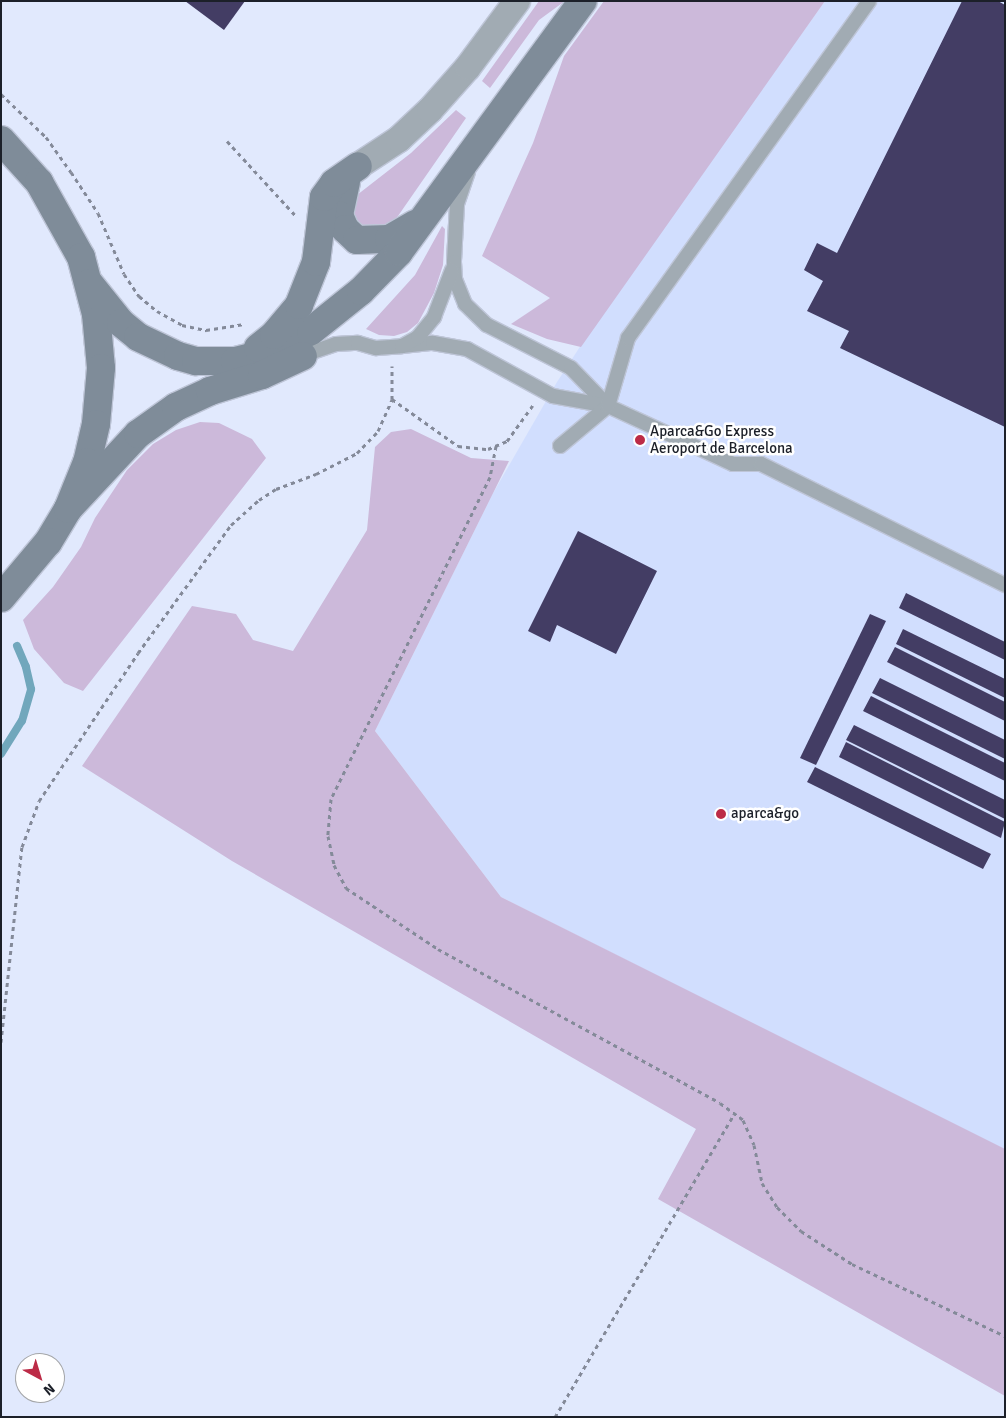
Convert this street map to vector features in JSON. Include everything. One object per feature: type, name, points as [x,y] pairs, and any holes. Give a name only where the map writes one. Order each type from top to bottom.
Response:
[{"type":"main road","points":[[89,283],[121,324],[157,347],[196,361],[240,359],[281,347],[328,319],[378,276],[458,174],[583,1]]},
{"type":"main road","points":[[1,140],[39,182],[56,208],[81,257],[89,283],[100,340],[100,396],[86,462],[68,508],[37,558],[1,598]]},
{"type":"main road","points":[[358,166],[343,188],[339,207],[341,222],[352,236],[364,242],[389,239],[424,218]]},
{"type":"main road","points":[[240,359],[274,335],[299,305],[316,262],[324,197],[334,183],[358,166]]},
{"type":"main road","points":[[68,508],[138,434],[176,407],[210,391],[262,376],[307,354],[361,315],[391,282],[432,227],[458,174]]},
{"type":"street","points":[[358,166],[399,139],[430,110],[468,67],[517,1]]},
{"type":"lane","points":[[560,446],[608,406],[628,338],[869,1]]},
{"type":"lane","points":[[490,128],[472,162],[458,204],[454,262],[458,292],[472,314],[487,325],[570,368],[608,406]]},
{"type":"lane","points":[[396,347],[418,337],[434,317],[454,262]]},
{"type":"lane","points":[[307,354],[336,344],[396,347],[417,343],[453,345],[552,396],[608,406],[732,464],[761,464],[1005,585]]},
{"type":"path","points":[[1,94],[46,138],[71,172],[98,213],[124,274],[139,296],[157,311],[182,325],[206,330],[251,322]]},
{"type":"path","points":[[227,141],[299,220]]},
{"type":"path","points":[[1,1042],[22,847],[39,801],[138,653],[231,525],[259,500],[276,489],[357,453],[378,431],[392,399],[396,347]]},
{"type":"path","points":[[392,399],[458,446],[488,449],[507,441],[521,426],[534,404]]},
{"type":"path","points":[[496,446],[490,477],[331,799],[328,836],[334,865],[346,888],[438,949],[743,1120],[754,1145],[762,1183],[777,1207],[801,1231],[852,1264],[1005,1336]]},
{"type":"path","points":[[555,1417],[734,1114]]},
{"type":"shaded area","points":[[539,1],[565,1],[539,20],[490,88],[482,81]]},
{"type":"shaded area","points":[[604,1],[825,1],[581,347],[547,339],[511,324],[550,298],[482,256],[533,143],[564,56]]},
{"type":"shaded area","name":"aparca&go","points":[[825,1],[1005,1],[1005,1151],[501,897],[375,731],[492,495],[557,382],[600,316]]},
{"type":"shaded area","points":[[456,110],[466,118],[398,216],[385,229],[366,231],[354,218],[357,195],[411,153]]},
{"type":"shaded area","points":[[442,226],[445,229],[443,265],[434,293],[418,323],[407,332],[394,336],[379,335],[366,329],[415,275]]},
{"type":"shaded area","points":[[200,422],[219,423],[252,439],[266,458],[83,691],[64,683],[34,649],[23,620],[53,587],[81,547],[95,518],[127,470],[153,444],[176,430]]},
{"type":"shaded area","points":[[411,429],[471,458],[509,461],[375,731],[501,897],[1005,1149],[1005,1396],[658,1199],[696,1129],[232,861],[82,766],[192,606],[236,614],[253,640],[293,651],[367,530],[375,447],[391,432]]},
{"type":"building","points":[[185,1],[245,1],[224,30]]},
{"type":"building","points":[[962,1],[998,1],[1005,5],[1005,427],[840,348],[849,331],[807,311],[823,281],[804,270],[817,243],[837,253]]},
{"type":"building","points":[[578,531],[657,571],[616,654],[557,625],[550,642],[528,631]]},
{"type":"building","points":[[906,593],[1005,642],[1005,660],[899,608]]},
{"type":"building","points":[[870,614],[886,621],[816,765],[800,758]]},
{"type":"building","points":[[903,629],[1005,679],[1005,698],[896,644]]},
{"type":"building","points":[[895,647],[1005,702],[1005,721],[887,662]]},
{"type":"building","points":[[880,678],[1005,740],[1005,759],[872,693]]},
{"type":"building","points":[[871,696],[1005,763],[1005,781],[863,711]]},
{"type":"building","points":[[854,725],[1005,800],[1005,819],[846,740]]},
{"type":"building","points":[[846,742],[1005,822],[1001,838],[839,757]]},
{"type":"building","points":[[815,767],[991,854],[983,869],[807,782]]},
{"type":"waterway","points":[[1,754],[22,721],[31,689],[26,667],[17,646]]},
{"type":"place","name":"Aparca&Go Express Aeroport de Barcelona","points":[[640,440]]},
{"type":"place","name":"aparca&go","points":[[721,814]]}]
